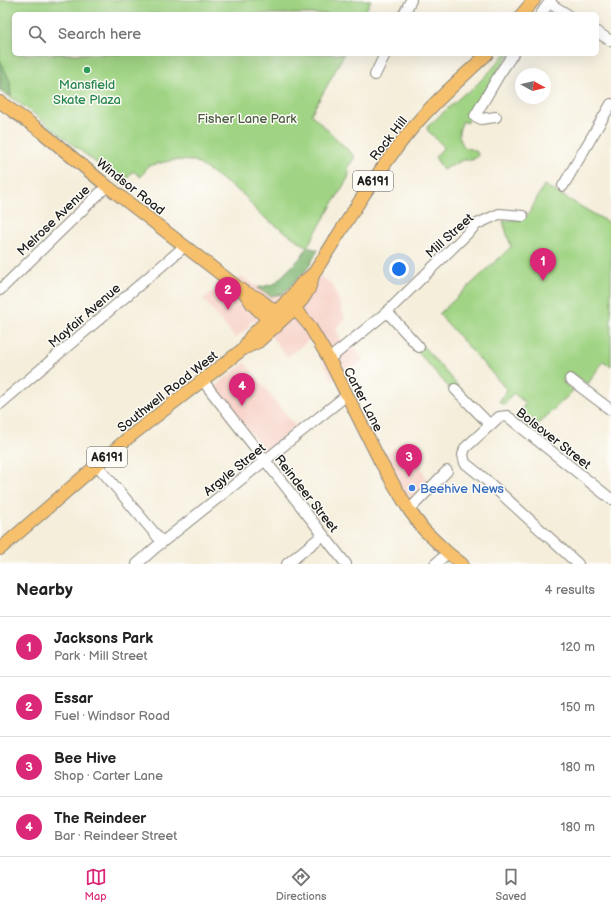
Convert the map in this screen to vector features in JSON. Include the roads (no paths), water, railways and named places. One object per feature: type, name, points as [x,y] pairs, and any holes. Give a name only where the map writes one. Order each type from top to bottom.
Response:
[{"type":"main road","points":[[524,12],[534,0]]},
{"type":"main road","name":"Rock Hill","points":[[276,319],[290,305],[303,299],[309,289],[314,273],[374,178],[409,132],[422,117],[485,56]]},
{"type":"main road","name":"Windsor Road","points":[[0,102],[37,128],[107,186],[244,292],[253,305],[276,319]]},
{"type":"main road","name":"Carter Lane","points":[[290,305],[309,325],[329,359],[381,463],[409,510],[424,530],[462,564]]},
{"type":"main road","name":"Southwell Road West","points":[[0,549],[128,438],[243,349],[258,342],[276,319]]},
{"type":"street","points":[[405,12],[411,0]]},
{"type":"street","points":[[542,12],[550,1],[565,12]]},
{"type":"street","points":[[599,33],[611,41]]},
{"type":"street","points":[[375,75],[384,56]]},
{"type":"street","points":[[496,117],[481,119],[475,116],[512,56]]},
{"type":"street","points":[[563,186],[611,104]]},
{"type":"street","name":"Melrose Avenue","points":[[0,290],[107,186]]},
{"type":"street","name":"Mill Street","points":[[329,359],[387,312],[477,224],[499,214],[523,216]]},
{"type":"street","name":"Mayfair Avenue","points":[[0,404],[185,246]]},
{"type":"street","points":[[387,312],[419,347]]},
{"type":"street","points":[[570,379],[611,410]]},
{"type":"street","name":"Reindeer Street","points":[[203,381],[346,564]]},
{"type":"street","points":[[455,389],[490,425],[465,448],[463,455],[465,462],[578,564]]},
{"type":"street","name":"Argyle Street","points":[[138,564],[162,542],[347,395]]},
{"type":"street","name":"Bolsover Street","points":[[490,425],[499,417],[507,416],[611,499]]},
{"type":"street","points":[[97,465],[162,542]]},
{"type":"street","points":[[409,510],[447,471]]},
{"type":"street","points":[[287,564],[323,535]]},
{"type":"street","points":[[435,564],[448,553]]},
{"type":"place","name":"Mansfield Skate Plaza","points":[[87,70]]},
{"type":"place","name":"Jacksons Park","points":[[543,281]]},
{"type":"place","name":"Essar","points":[[228,310]]},
{"type":"place","name":"The Reindeer","points":[[242,406]]},
{"type":"place","name":"Bee Hive","points":[[409,477]]},
{"type":"place","name":"Beehive News","points":[[412,488]]},
{"type":"park label","name":"Fisher Lane Park","points":[[247,118]]}]
